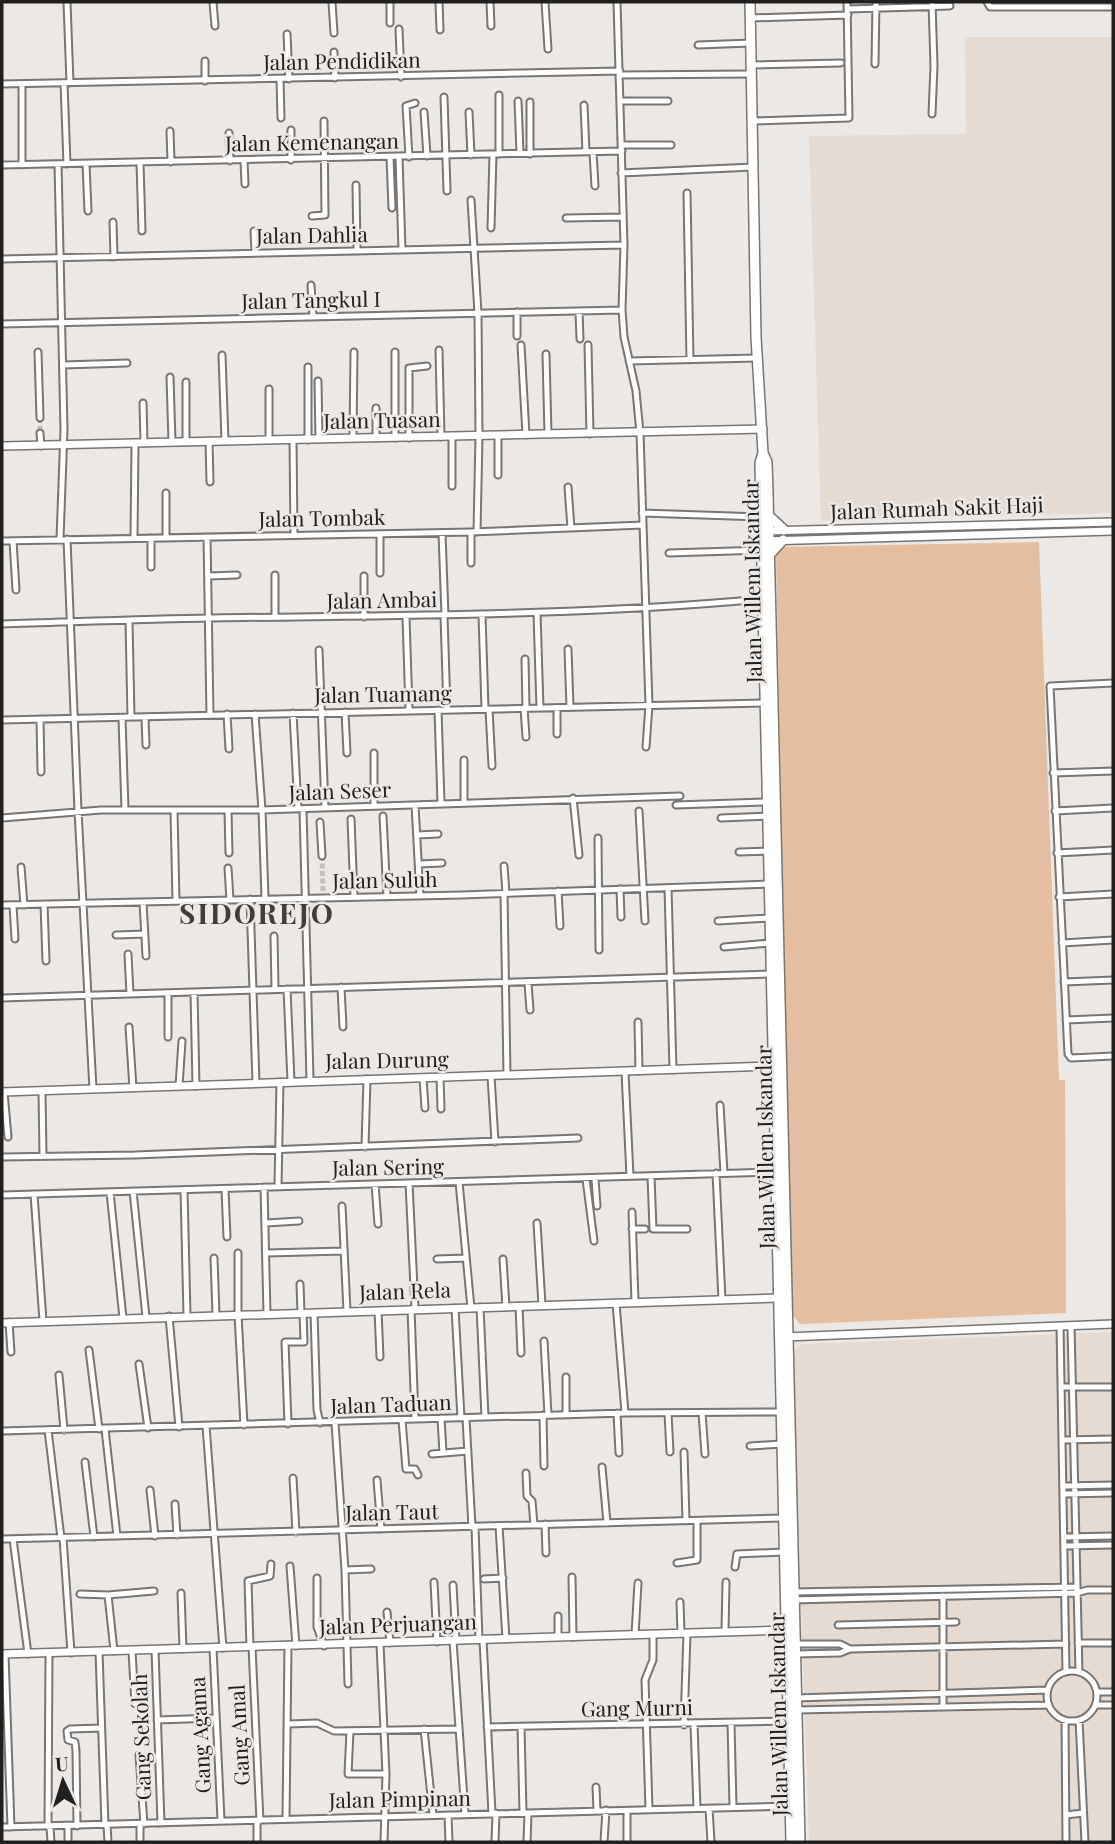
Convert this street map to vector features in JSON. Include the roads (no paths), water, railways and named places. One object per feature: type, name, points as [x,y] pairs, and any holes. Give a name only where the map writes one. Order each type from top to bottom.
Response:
[{"type":"highway","name":"Jalan Willem Iskandar","points":[[750,2],[757,358],[763,453],[760,463],[766,543],[790,1596],[788,1721],[794,1806],[800,1842]]},
{"type":"highway","points":[[765,517],[784,536],[766,543]]},
{"type":"highway","name":"Jalan Willem Iskandar","points":[[766,543],[762,599],[773,1066],[778,1088],[775,1172],[778,1298],[784,1337],[781,1412],[784,1552],[790,1596]]},
{"type":"highway","name":"Jalan Willem Iskandar","points":[[790,1630],[795,1649],[797,1710],[791,1842]]},
{"type":"street","points":[[67,2],[67,164]]},
{"type":"street","points":[[213,2],[215,26]]},
{"type":"street","points":[[332,2],[334,33]]},
{"type":"street","points":[[390,2],[390,23]]},
{"type":"street","points":[[439,2],[440,30]]},
{"type":"street","points":[[490,2],[491,26]]},
{"type":"street","points":[[545,2],[548,49]]},
{"type":"street","points":[[617,2],[624,245],[622,310],[636,391],[640,433],[649,705],[646,747]]},
{"type":"street","points":[[752,121],[849,118],[847,2]]},
{"type":"street","points":[[931,4],[934,66],[932,114]]},
{"type":"street","points":[[988,4],[1113,7]]},
{"type":"street","points":[[750,18],[848,12],[876,5],[950,6]]},
{"type":"street","points":[[875,64],[876,5]]},
{"type":"street","points":[[398,29],[401,77]]},
{"type":"street","points":[[287,34],[289,79]]},
{"type":"street","points":[[698,45],[751,43]]},
{"type":"street","points":[[334,52],[335,78]]},
{"type":"street","points":[[205,61],[205,81]]},
{"type":"street","name":"Jalan Pendidikan","points":[[2,84],[751,70],[841,63]]},
{"type":"street","points":[[279,79],[281,118]]},
{"type":"street","points":[[22,84],[22,165]]},
{"type":"street","points":[[491,228],[490,182],[496,154],[499,95]]},
{"type":"street","points":[[444,97],[447,191]]},
{"type":"street","points":[[518,101],[520,153]]},
{"type":"street","points":[[621,101],[668,101]]},
{"type":"street","points":[[530,102],[530,154]]},
{"type":"street","points":[[409,157],[406,106],[415,103]]},
{"type":"street","points":[[584,105],[594,186]]},
{"type":"street","points":[[424,112],[427,156]]},
{"type":"street","points":[[470,112],[471,155]]},
{"type":"street","points":[[312,216],[326,215],[324,121]]},
{"type":"street","points":[[290,130],[291,160]]},
{"type":"street","points":[[170,131],[171,162]]},
{"type":"street","points":[[229,133],[230,161]]},
{"type":"street","name":"Jalan Kemenangan","points":[[2,165],[530,154],[671,145]]},
{"type":"street","points":[[390,157],[392,208]]},
{"type":"street","points":[[399,157],[402,250]]},
{"type":"street","points":[[244,161],[245,184]]},
{"type":"street","points":[[140,163],[142,231]]},
{"type":"street","points":[[58,164],[64,445],[60,539]]},
{"type":"street","points":[[86,164],[88,211]]},
{"type":"street","points":[[621,173],[753,167]]},
{"type":"street","points":[[356,186],[357,250]]},
{"type":"street","points":[[687,193],[690,360]]},
{"type":"street","points":[[471,200],[478,313],[480,436],[471,563]]},
{"type":"street","points":[[566,218],[622,217]]},
{"type":"street","points":[[113,222],[114,257]]},
{"type":"street","points":[[254,232],[255,253]]},
{"type":"street","name":"Jalan Dahlia","points":[[2,259],[624,245]]},
{"type":"street","points":[[311,285],[313,317]]},
{"type":"street","name":"Jalan Tangkul I","points":[[2,324],[622,310]]},
{"type":"street","points":[[579,311],[580,339]]},
{"type":"street","points":[[517,312],[517,336]]},
{"type":"street","points":[[521,345],[526,435]]},
{"type":"street","points":[[588,345],[590,434]]},
{"type":"street","points":[[439,349],[441,437]]},
{"type":"street","points":[[38,352],[40,418]]},
{"type":"street","points":[[353,438],[354,352]]},
{"type":"street","points":[[395,352],[395,438]]},
{"type":"street","points":[[546,354],[548,435]]},
{"type":"street","points":[[222,355],[225,441]]},
{"type":"street","points":[[629,361],[757,358]]},
{"type":"street","points":[[63,365],[127,363]]},
{"type":"street","points":[[409,438],[409,368],[427,366]]},
{"type":"street","points":[[308,367],[308,439]]},
{"type":"street","points":[[170,377],[172,442]]},
{"type":"street","points":[[318,381],[319,439]]},
{"type":"street","points":[[186,382],[186,442]]},
{"type":"street","points":[[268,389],[269,440]]},
{"type":"street","points":[[143,403],[145,443]]},
{"type":"street","points":[[376,408],[376,438]]},
{"type":"street","name":"Jalan Tuasan","points":[[2,446],[762,429]]},
{"type":"street","points":[[40,433],[41,446]]},
{"type":"street","points":[[498,436],[498,475]]},
{"type":"street","points":[[452,437],[452,486]]},
{"type":"street","points":[[293,440],[294,536]]},
{"type":"street","points":[[209,441],[210,482]]},
{"type":"street","points":[[134,538],[135,444]]},
{"type":"street","points":[[568,487],[571,528]]},
{"type":"street","points":[[166,494],[166,538]]},
{"type":"street","points":[[642,513],[765,517]]},
{"type":"street","name":"Jalan Rumah Sakit Haji","points":[[766,543],[784,536],[1113,522]]},
{"type":"street","name":"Jalan Tombak","points":[[2,541],[442,533],[642,525]]},
{"type":"street","name":"Jalan Rumah Sakit Haji","points":[[784,536],[1113,531]]},
{"type":"street","points":[[442,533],[447,710]]},
{"type":"street","points":[[380,534],[380,573]]},
{"type":"street","points":[[208,537],[210,715]]},
{"type":"street","points":[[151,538],[151,567]]},
{"type":"street","points":[[67,539],[86,995],[93,1089]]},
{"type":"street","points":[[13,541],[16,590]]},
{"type":"street","points":[[669,553],[766,543]]},
{"type":"street","points":[[209,576],[237,575]]},
{"type":"street","points":[[275,575],[275,617]]},
{"type":"street","points":[[364,576],[364,617]]},
{"type":"street","name":"Jalan Ambai","points":[[2,624],[209,618],[482,615],[645,609],[762,599]]},
{"type":"street","points":[[537,613],[540,708]]},
{"type":"street","points":[[482,615],[492,766]]},
{"type":"street","points":[[406,617],[409,710]]},
{"type":"street","points":[[129,621],[131,718]]},
{"type":"street","points":[[568,649],[570,707]]},
{"type":"street","points":[[319,650],[325,808]]},
{"type":"street","points":[[525,659],[526,737]]},
{"type":"street","points":[[1113,683],[1050,687],[1068,1054],[1072,1058],[1113,1056]]},
{"type":"street","name":"Jalan Tuamang","points":[[2,720],[765,703]]},
{"type":"street","points":[[557,708],[557,734]]},
{"type":"street","points":[[438,710],[441,803]]},
{"type":"street","points":[[345,712],[347,753]]},
{"type":"street","points":[[293,713],[307,898],[310,1080]]},
{"type":"street","points":[[227,714],[229,749]]},
{"type":"street","points":[[254,714],[262,810],[265,898]]},
{"type":"street","points":[[145,717],[146,745]]},
{"type":"street","points":[[122,718],[125,810]]},
{"type":"street","points":[[40,719],[41,772]]},
{"type":"street","points":[[374,753],[374,806]]},
{"type":"street","points":[[464,760],[464,802]]},
{"type":"street","points":[[1053,773],[1113,771]]},
{"type":"street","name":"Jalan Seser","points":[[2,818],[78,811],[228,811],[680,796]]},
{"type":"street","points":[[573,798],[579,855]]},
{"type":"street","points":[[676,805],[767,802]]},
{"type":"street","points":[[415,805],[419,896]]},
{"type":"street","points":[[1055,811],[1113,808]]},
{"type":"street","points":[[639,810],[645,921]]},
{"type":"street","points":[[174,811],[176,901]]},
{"type":"street","points":[[228,811],[229,853]]},
{"type":"street","points":[[383,816],[387,897]]},
{"type":"street","points":[[721,818],[767,816]]},
{"type":"street","points":[[351,819],[354,897]]},
{"type":"street","points":[[320,822],[322,856]]},
{"type":"street","points":[[417,835],[438,834]]},
{"type":"street","points":[[598,838],[599,950]]},
{"type":"street","points":[[1057,853],[1113,850]]},
{"type":"street","points":[[739,852],[768,851]]},
{"type":"street","points":[[418,864],[442,863]]},
{"type":"street","points":[[505,866],[507,1075]]},
{"type":"street","points":[[21,867],[23,905]]},
{"type":"street","points":[[228,868],[230,900]]},
{"type":"street","name":"Jalan Suluh","points":[[2,905],[307,898],[323,894],[387,897],[505,894],[769,884]]},
{"type":"street","points":[[668,888],[673,1070]]},
{"type":"street","points":[[620,889],[621,917]]},
{"type":"street","points":[[558,891],[560,926]]},
{"type":"street","points":[[1059,897],[1113,894]]},
{"type":"street","points":[[250,899],[256,1083]]},
{"type":"street","points":[[143,902],[146,956]]},
{"type":"street","points":[[44,904],[47,961]]},
{"type":"street","points":[[13,905],[15,939]]},
{"type":"street","points":[[718,921],[770,918]]},
{"type":"street","points":[[116,935],[145,934]]},
{"type":"street","points":[[274,936],[275,989]]},
{"type":"street","points":[[1062,943],[1113,940]]},
{"type":"street","points":[[724,947],[770,943]]},
{"type":"street","points":[[128,954],[130,994]]},
{"type":"street","points":[[2,998],[771,974]]},
{"type":"street","points":[[1064,982],[1113,980]]},
{"type":"street","points":[[528,983],[530,1010]]},
{"type":"street","points":[[341,987],[343,1027]]},
{"type":"street","points":[[287,989],[291,1081]]},
{"type":"street","points":[[194,992],[196,1086]]},
{"type":"street","points":[[168,993],[168,1037]]},
{"type":"street","points":[[1066,1020],[1113,1018]]},
{"type":"street","points":[[638,1022],[639,1071]]},
{"type":"street","points":[[129,1027],[133,1088]]},
{"type":"street","points":[[179,1086],[182,1041]]},
{"type":"street","name":"Jalan Durung","points":[[3,1092],[773,1066]]},
{"type":"street","points":[[625,1072],[630,1177]]},
{"type":"street","points":[[491,1076],[495,1142]]},
{"type":"street","points":[[440,1077],[441,1109]]},
{"type":"street","points":[[424,1078],[425,1108]]},
{"type":"street","points":[[365,1147],[367,1079]]},
{"type":"street","points":[[278,1186],[280,1082]]},
{"type":"street","points":[[42,1091],[43,1156]]},
{"type":"street","points":[[3,1092],[8,1137]]},
{"type":"street","points":[[720,1105],[724,1172]]},
{"type":"street","points":[[2,1157],[279,1150],[578,1138]]},
{"type":"street","name":"Jalan Sering","points":[[2,1195],[775,1172]]},
{"type":"street","points":[[716,1173],[722,1300]]},
{"type":"street","points":[[651,1175],[653,1229],[687,1229]]},
{"type":"street","points":[[586,1179],[594,1241]]},
{"type":"street","points":[[595,1179],[597,1206]]},
{"type":"street","points":[[459,1182],[471,1308]]},
{"type":"street","points":[[408,1183],[415,1419]]},
{"type":"street","points":[[375,1184],[378,1224]]},
{"type":"street","points":[[264,1187],[267,1314]]},
{"type":"street","points":[[225,1189],[227,1237]]},
{"type":"street","points":[[184,1190],[187,1315]]},
{"type":"street","points":[[133,1191],[146,1317]]},
{"type":"street","points":[[110,1192],[122,1318]]},
{"type":"street","points":[[34,1194],[43,1321]]},
{"type":"street","points":[[342,1206],[347,1311]]},
{"type":"street","points":[[632,1212],[635,1302]]},
{"type":"street","points":[[266,1223],[299,1222]]},
{"type":"street","points":[[537,1223],[541,1306]]},
{"type":"street","points":[[632,1229],[645,1229]]},
{"type":"street","points":[[267,1253],[344,1251]]},
{"type":"street","points":[[238,1253],[238,1315],[244,1425]]},
{"type":"street","points":[[214,1258],[216,1315]]},
{"type":"street","points":[[438,1259],[466,1258]]},
{"type":"street","points":[[503,1259],[506,1307]]},
{"type":"street","points":[[288,1424],[285,1342],[304,1342],[300,1284]]},
{"type":"street","name":"Jalan Rela","points":[[6,1323],[187,1315],[778,1298]]},
{"type":"street","points":[[616,1303],[625,1413]]},
{"type":"street","points":[[519,1306],[521,1353]]},
{"type":"street","points":[[480,1307],[485,1417]]},
{"type":"street","points":[[455,1308],[474,1527],[495,1842]]},
{"type":"street","points":[[378,1311],[380,1357]]},
{"type":"street","points":[[314,1312],[317,1410],[320,1423]]},
{"type":"street","points":[[169,1316],[179,1427]]},
{"type":"street","points":[[6,1323],[11,1352]]},
{"type":"street","points":[[784,1337],[1113,1324]]},
{"type":"street","points":[[1060,1326],[1066,1672]]},
{"type":"street","points":[[1071,1326],[1079,1672]]},
{"type":"street","points":[[544,1341],[544,1466]]},
{"type":"street","points":[[89,1350],[117,1536]]},
{"type":"street","points":[[139,1364],[148,1428]]},
{"type":"street","points":[[59,1375],[64,1430]]},
{"type":"street","points":[[566,1377],[566,1415]]},
{"type":"street","points":[[1061,1387],[1113,1387]]},
{"type":"street","name":"Jalan Taduan","points":[[2,1432],[617,1413],[781,1412]]},
{"type":"street","points":[[617,1413],[620,1453]]},
{"type":"street","points":[[668,1413],[670,1452]]},
{"type":"street","points":[[702,1413],[705,1454]]},
{"type":"street","points":[[441,1419],[443,1453]]},
{"type":"street","points":[[402,1420],[406,1469],[415,1469],[418,1475]]},
{"type":"street","points":[[335,1423],[345,1570],[348,1684]]},
{"type":"street","points":[[206,1426],[223,1648]]},
{"type":"street","points":[[48,1430],[62,1538],[71,1653]]},
{"type":"street","points":[[1062,1440],[1113,1439]]},
{"type":"street","points":[[750,1446],[782,1444]]},
{"type":"street","points":[[432,1454],[468,1451]]},
{"type":"street","points":[[684,1452],[686,1521]]},
{"type":"street","points":[[85,1462],[94,1537]]},
{"type":"street","points":[[601,1467],[607,1523]]},
{"type":"street","points":[[526,1473],[527,1496],[532,1501],[534,1525]]},
{"type":"street","points":[[293,1478],[296,1532]]},
{"type":"street","points":[[377,1480],[381,1529]]},
{"type":"street","points":[[1063,1486],[1113,1485]]},
{"type":"street","points":[[150,1490],[155,1536]]},
{"type":"street","points":[[1063,1494],[1113,1493]]},
{"type":"street","points":[[175,1504],[177,1535]]},
{"type":"street","name":"Jalan Taut","points":[[2,1539],[783,1518]]},
{"type":"street","points":[[677,1563],[697,1560],[697,1521]]},
{"type":"street","points":[[545,1524],[546,1553]]},
{"type":"street","points":[[499,1525],[506,1639]]},
{"type":"street","points":[[1104,1536],[1104,1545]]},
{"type":"street","points":[[1064,1537],[1113,1536]]},
{"type":"street","points":[[13,1539],[28,1654]]},
{"type":"street","points":[[1064,1546],[1113,1545]]},
{"type":"street","points":[[736,1567],[737,1554],[784,1552]]},
{"type":"street","name":"Gang Amal","points":[[257,1842],[248,1581],[270,1576],[271,1564]]},
{"type":"street","points":[[286,1819],[292,1646],[290,1566]]},
{"type":"street","points":[[345,1570],[371,1569]]},
{"type":"street","points":[[572,1577],[573,1637]]},
{"type":"street","points":[[317,1578],[317,1627],[324,1646]]},
{"type":"street","points":[[484,1579],[503,1578]]},
{"type":"street","points":[[434,1582],[437,1642]]},
{"type":"street","points":[[725,1632],[726,1582]]},
{"type":"street","points":[[635,1635],[638,1583]]},
{"type":"street","points":[[453,1585],[458,1729],[466,1814]]},
{"type":"street","points":[[790,1596],[842,1591],[1065,1586],[1077,1590]]},
{"type":"street","points":[[790,1596],[843,1599],[1113,1590]]},
{"type":"street","points":[[80,1594],[108,1595],[154,1591]]},
{"type":"street","points":[[842,1591],[843,1599]]},
{"type":"street","points":[[181,1593],[183,1649]]},
{"type":"street","points":[[108,1595],[114,1651]]},
{"type":"street","points":[[943,1596],[943,1707]]},
{"type":"street","points":[[680,1602],[684,1633],[684,1725]]},
{"type":"street","points":[[387,1612],[390,1643]]},
{"type":"street","points":[[558,1616],[558,1637]]},
{"type":"street","points":[[838,1625],[956,1622]]},
{"type":"street","name":"Jalan Perjuangan","points":[[4,1654],[790,1630]]},
{"type":"street","points":[[649,1809],[645,1680],[653,1660],[653,1634]]},
{"type":"street","points":[[1078,1643],[1113,1643]]},
{"type":"street","points":[[380,1644],[386,1774],[384,1842]]},
{"type":"street","points":[[795,1649],[840,1644],[850,1649],[1066,1644]]},
{"type":"street","name":"Gang Agama","points":[[213,1648],[221,1821]]},
{"type":"street","name":"Gang Sekolah","points":[[155,1650],[162,1823]]},
{"type":"street","points":[[132,1651],[135,1704]]},
{"type":"street","points":[[99,1652],[108,1842]]},
{"type":"street","points":[[49,1653],[51,1842]]},
{"type":"street","points":[[4,1654],[11,1827]]},
{"type":"street","points":[[1066,1672],[1079,1672],[1090,1679],[1097,1692],[1096,1705],[1089,1715],[1079,1720],[1065,1720],[1053,1712],[1049,1705],[1048,1690],[1054,1679],[1066,1672]]},
{"type":"street","points":[[796,1698],[1048,1690]]},
{"type":"street","points":[[1097,1692],[1113,1692]]},
{"type":"street","points":[[887,1695],[887,1708]]},
{"type":"street","points":[[797,1710],[1049,1705]]},
{"type":"street","points":[[1096,1705],[1113,1705]]},
{"type":"street","points":[[158,1720],[216,1718]]},
{"type":"street","points":[[1065,1720],[1066,1842]]},
{"type":"street","points":[[1079,1720],[1085,1842]]},
{"type":"street","name":"Gang Murni","points":[[487,1727],[788,1721]]},
{"type":"street","points":[[288,1724],[317,1723],[334,1731],[458,1729]]},
{"type":"street","points":[[731,1723],[733,1807]]},
{"type":"street","points":[[694,1724],[697,1808]]},
{"type":"street","points":[[521,1727],[527,1842]]},
{"type":"street","points":[[77,1826],[76,1751],[75,1742],[68,1740],[67,1731],[102,1728]]},
{"type":"street","points":[[425,1729],[433,1815]]},
{"type":"street","points":[[350,1731],[349,1775],[386,1774]]},
{"type":"street","points":[[139,1755],[142,1824],[140,1842]]},
{"type":"street","points":[[596,1787],[597,1810]]},
{"type":"street","name":"Jalan Pimpinan","points":[[2,1827],[286,1819],[385,1820],[433,1815],[794,1806]]},
{"type":"street","points":[[709,1808],[711,1842]]},
{"type":"street","points":[[604,1842],[606,1810]]},
{"type":"street","points":[[627,1811],[627,1842]]},
{"type":"street","points":[[1066,1815],[1083,1812]]},
{"type":"street","points":[[448,1815],[449,1842]]},
{"type":"street","points":[[68,1826],[68,1842]]},
{"type":"tunnel","points":[[40,418],[40,433]]},
{"type":"tunnel","points":[[322,856],[323,891]]},
{"type":"district","name":"SIDOREJO","points":[[257,914]]}]
